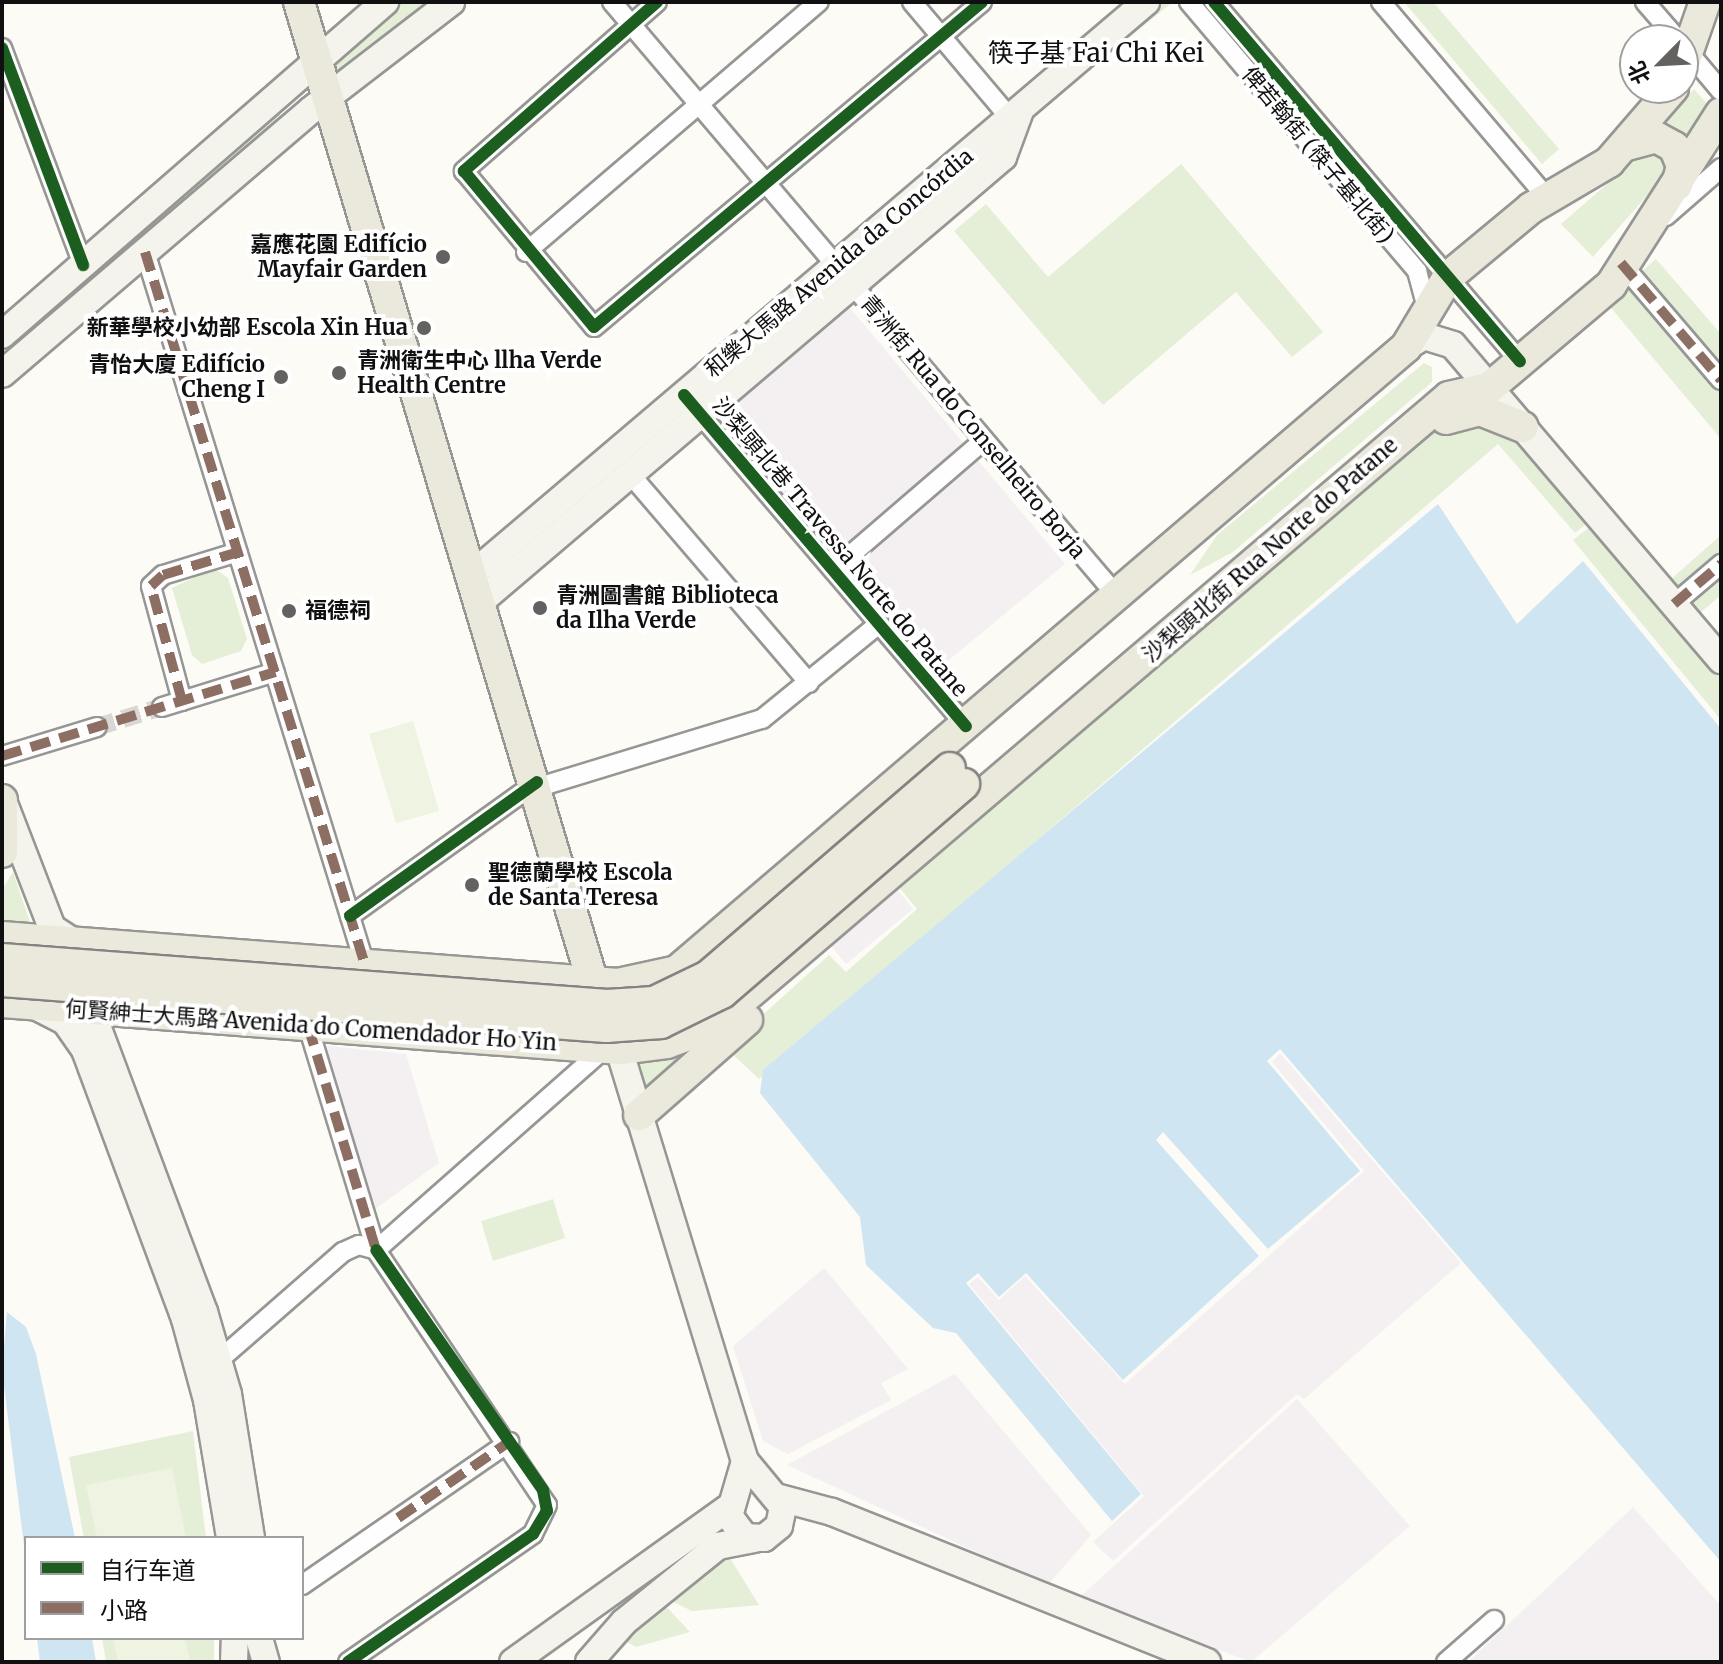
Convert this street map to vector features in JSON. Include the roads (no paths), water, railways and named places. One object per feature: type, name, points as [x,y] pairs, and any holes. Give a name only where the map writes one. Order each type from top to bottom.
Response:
[{"type":"main road","points":[[299,2],[599,983],[612,1049],[639,1115],[745,1461],[774,1492],[832,1512],[1207,1662]]},
{"type":"main road","points":[[2,335],[385,2]]},
{"type":"main road","points":[[2,374],[329,99],[451,2]]},
{"type":"main road","name":"和樂大馬路 Avenida da Concórdia","points":[[478,587],[844,275],[1015,113],[1146,2]]},
{"type":"main road","points":[[1695,24],[1705,2]]},
{"type":"main road","points":[[1406,347],[1448,277],[1548,199],[1627,145],[1660,104]]},
{"type":"main road","points":[[1489,388],[1611,285],[1626,255],[1677,185],[1721,113]]},
{"type":"main road","points":[[1627,145],[1656,137],[1674,147],[1682,166],[1677,185]]},
{"type":"main road","points":[[106,246],[153,246]]},
{"type":"main road","points":[[35,307],[54,329]]},
{"type":"main road","points":[[9,945],[75,943],[599,983],[668,975],[725,933],[1406,347],[1424,336],[1444,339],[1489,388],[1721,660]]},
{"type":"main road","name":"沙梨頭北街 Rua Norte do Patane","points":[[612,1049],[696,1033],[767,983],[1449,397],[1489,388]]},
{"type":"main road","name":"和樂大馬路 Avenida da Concórdia","points":[[478,587],[630,474],[692,405]]},
{"type":"main road","points":[[1394,444],[1469,412],[1503,415],[1523,427]]},
{"type":"main road","points":[[2,981],[606,1027],[661,1023],[722,993],[957,776],[1017,682]]},
{"type":"main road","name":"沙梨頭北街 Rua Norte do Patane","points":[[957,776],[1059,731]]},
{"type":"main road","points":[[9,945],[619,1006],[654,1002],[708,976],[957,776]]},
{"type":"main road","points":[[2,799],[52,928],[75,943]]},
{"type":"main road","points":[[2,799],[2,852]]},
{"type":"main road","points":[[725,933],[716,961],[728,980],[749,989],[767,983]]},
{"type":"main road","points":[[639,1115],[773,997],[816,940]]},
{"type":"main road","points":[[9,945],[69,967],[92,1009],[218,1361],[251,1536]]},
{"type":"main road","points":[[226,954],[205,983],[211,1004],[223,1014],[296,1025]]},
{"type":"main road","points":[[329,962],[403,981],[408,1004],[388,1032]]},
{"type":"main road","points":[[545,1044],[563,1041],[591,1018],[599,983]]},
{"type":"main road","points":[[17,1003],[65,1021],[85,1050],[185,1319],[210,1414],[230,1536]]},
{"type":"main road","name":"何賢紳士大馬路 Avenida do Comendador Ho Yin","points":[[17,1003],[612,1049]]},
{"type":"main road","points":[[745,1461],[732,1500],[737,1532],[755,1539]]},
{"type":"main road","points":[[513,1662],[732,1500],[774,1492]]},
{"type":"main road","points":[[774,1492],[779,1526]]},
{"type":"main road","points":[[589,1662],[624,1622],[718,1546],[755,1539],[813,1511],[832,1512]]},
{"type":"main road","points":[[234,1662],[235,1640]]},
{"type":"main road","points":[[260,1640],[266,1662]]},
{"type":"street","name":"青洲街 Rua do Conselheiro Borja","points":[[612,2],[1117,596]]},
{"type":"street","points":[[657,2],[464,171],[526,252],[594,327],[982,2]]},
{"type":"street","points":[[526,252],[819,2]]},
{"type":"street","points":[[912,2],[941,37],[1015,113]]},
{"type":"street","name":"俾若翰街 (筷子基北街)","points":[[1189,2],[1417,271],[1427,291],[1425,315]]},
{"type":"street","points":[[1214,2],[1520,362]]},
{"type":"street","points":[[1381,2],[1548,199]]},
{"type":"street","points":[[1645,2],[1662,24]]},
{"type":"street","points":[[2,48],[83,265]]},
{"type":"street","points":[[1699,68],[1721,91]]},
{"type":"street","points":[[1721,168],[1626,255],[1721,380]]},
{"type":"street","points":[[66,219],[106,246]]},
{"type":"street","points":[[153,246],[232,533],[365,965]]},
{"type":"street","name":"沙梨頭北巷 Travessa Norte do Patane","points":[[692,405],[966,726]]},
{"type":"street","points":[[833,570],[984,440]]},
{"type":"street","points":[[630,474],[809,683]]},
{"type":"street","points":[[182,701],[151,586],[163,575],[238,552]]},
{"type":"street","points":[[1674,604],[1721,564]]},
{"type":"street","points":[[350,916],[538,785],[762,719],[879,624]]},
{"type":"street","points":[[162,707],[276,678]]},
{"type":"street","points":[[2,756],[97,727]]},
{"type":"street","points":[[296,1025],[376,1250],[543,1490],[547,1511],[533,1534],[348,1662]]},
{"type":"street","points":[[376,1250],[612,1049]]},
{"type":"street","points":[[218,1361],[343,1252],[359,1245],[376,1250]]},
{"type":"street","points":[[304,1584],[509,1442]]},
{"type":"street","points":[[1446,1662],[1494,1620]]},
{"type":"water","points":[[1438,504],[1517,624],[1583,561],[1721,729],[1721,1562],[1280,1049],[1267,1061],[1360,1171],[1268,1249],[1163,1132],[1156,1140],[1259,1256],[1123,1380],[1026,1273],[999,1297],[978,1273],[966,1283],[1141,1494],[1112,1521],[956,1333],[933,1328],[866,1265],[860,1217],[760,1093],[763,1070]]},
{"type":"water","points":[[7,1312],[26,1327],[36,1354],[75,1536],[24,1536],[24,1545],[2,1370]]},
{"type":"water","points":[[37,1640],[92,1640],[96,1662],[40,1662]]},
{"type":"tunnel","points":[[97,727],[162,707]]},
{"type":"place","name":"嘉應花園 Edifício Mayfair Garden","points":[[443,257]]},
{"type":"place","name":"新華學校小幼部 Escola Xin Hua","points":[[424,328]]},
{"type":"place","name":"青洲衛生中心 llha Verde Health Centre","points":[[339,373]]},
{"type":"place","name":"青怡大廈 Edifício Cheng I","points":[[281,377]]},
{"type":"place","name":"青洲圖書館 Biblioteca da Ilha Verde","points":[[540,608]]},
{"type":"place","name":"福德祠","points":[[289,611]]},
{"type":"place","name":"聖德蘭學校 Escola de Santa Teresa","points":[[472,885]]},
{"type":"district","name":"筷子基 Fai Chi Kei","points":[[1096,53]]}]
